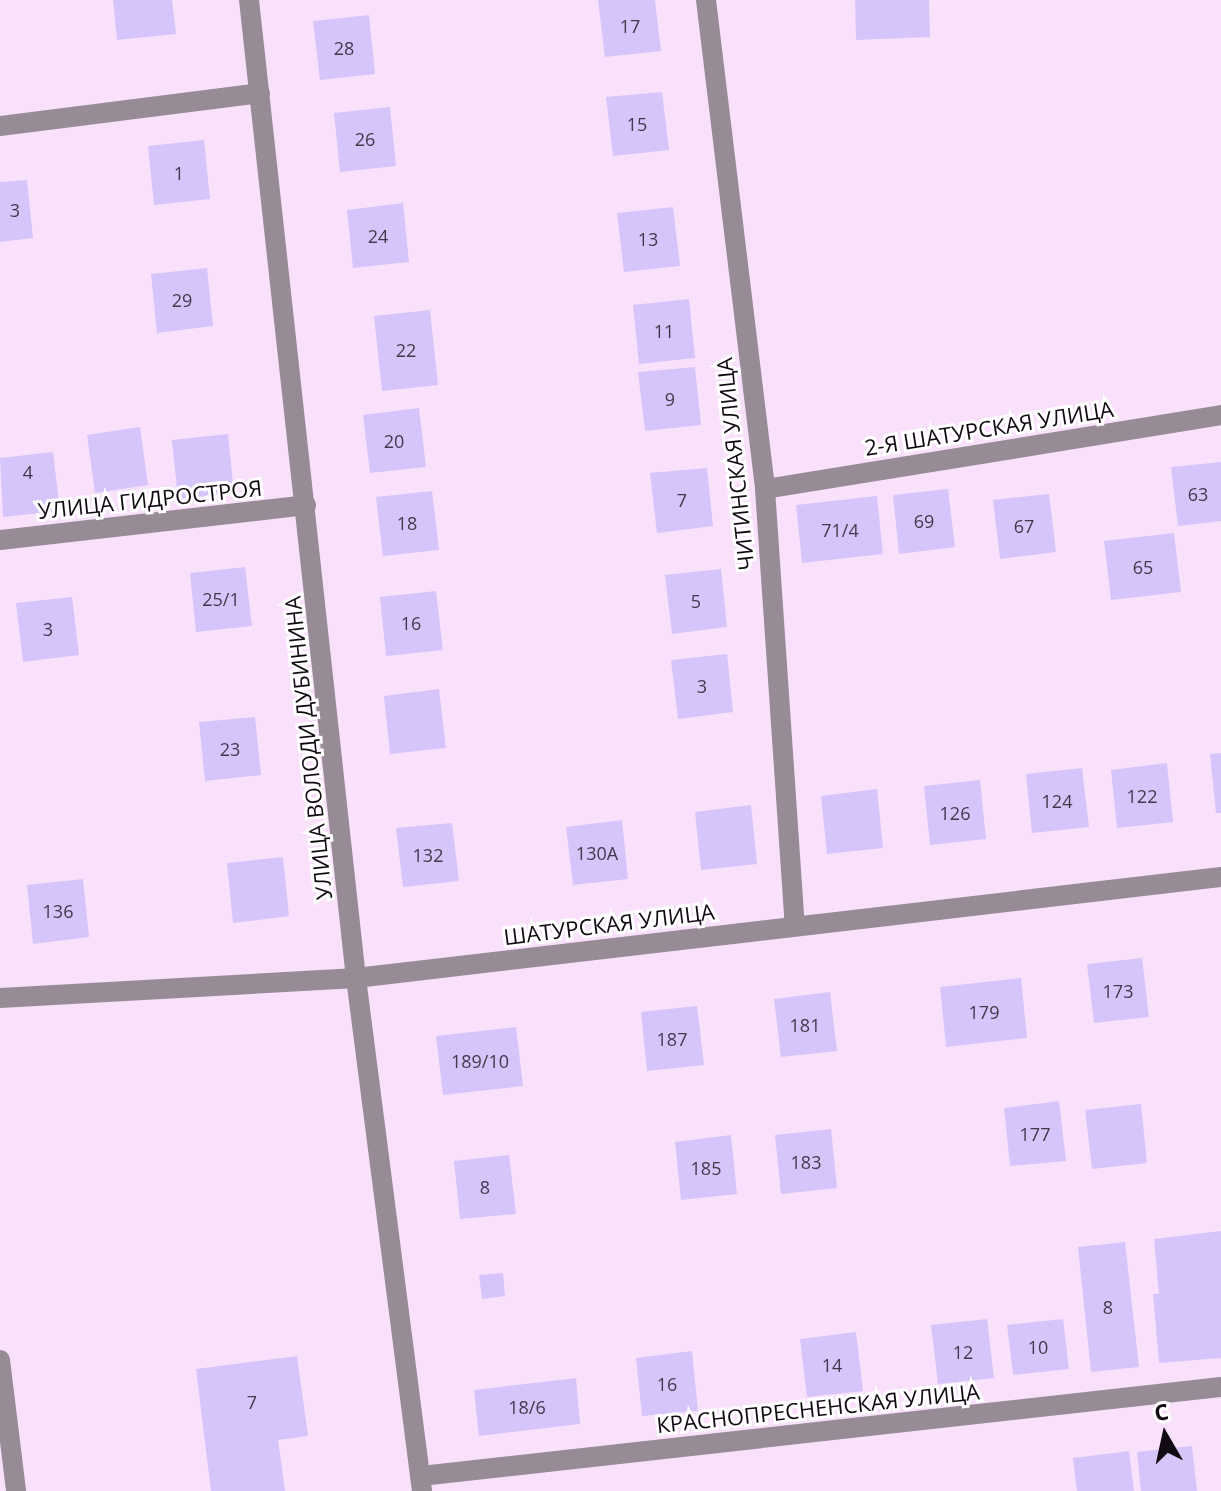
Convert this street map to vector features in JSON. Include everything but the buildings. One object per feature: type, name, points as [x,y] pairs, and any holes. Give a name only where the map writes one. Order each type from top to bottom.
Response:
[{"type":"street","name":"УЛИЦА ВОЛОДИ ДУБИНИНА","points":[[249,0],[356,978],[421,1483]]},
{"type":"street","name":"ЧИТИНСКАЯ УЛИЦА","points":[[706,0],[765,489],[795,926]]},
{"type":"street","points":[[0,126],[260,93]]},
{"type":"street","name":"2-Я ШАТУРСКАЯ УЛИЦА","points":[[765,489],[1221,415]]},
{"type":"street","name":"УЛИЦА ГИДРОСТРОЯ","points":[[0,540],[306,505]]},
{"type":"street","name":"ШАТУРСКАЯ УЛИЦА","points":[[0,998],[356,978],[1221,877]]},
{"type":"street","points":[[0,1360],[16,1491]]},
{"type":"street","name":"КРАСНОПРЕСНЕНСКАЯ УЛИЦА","points":[[421,1483],[1221,1387]]}]
